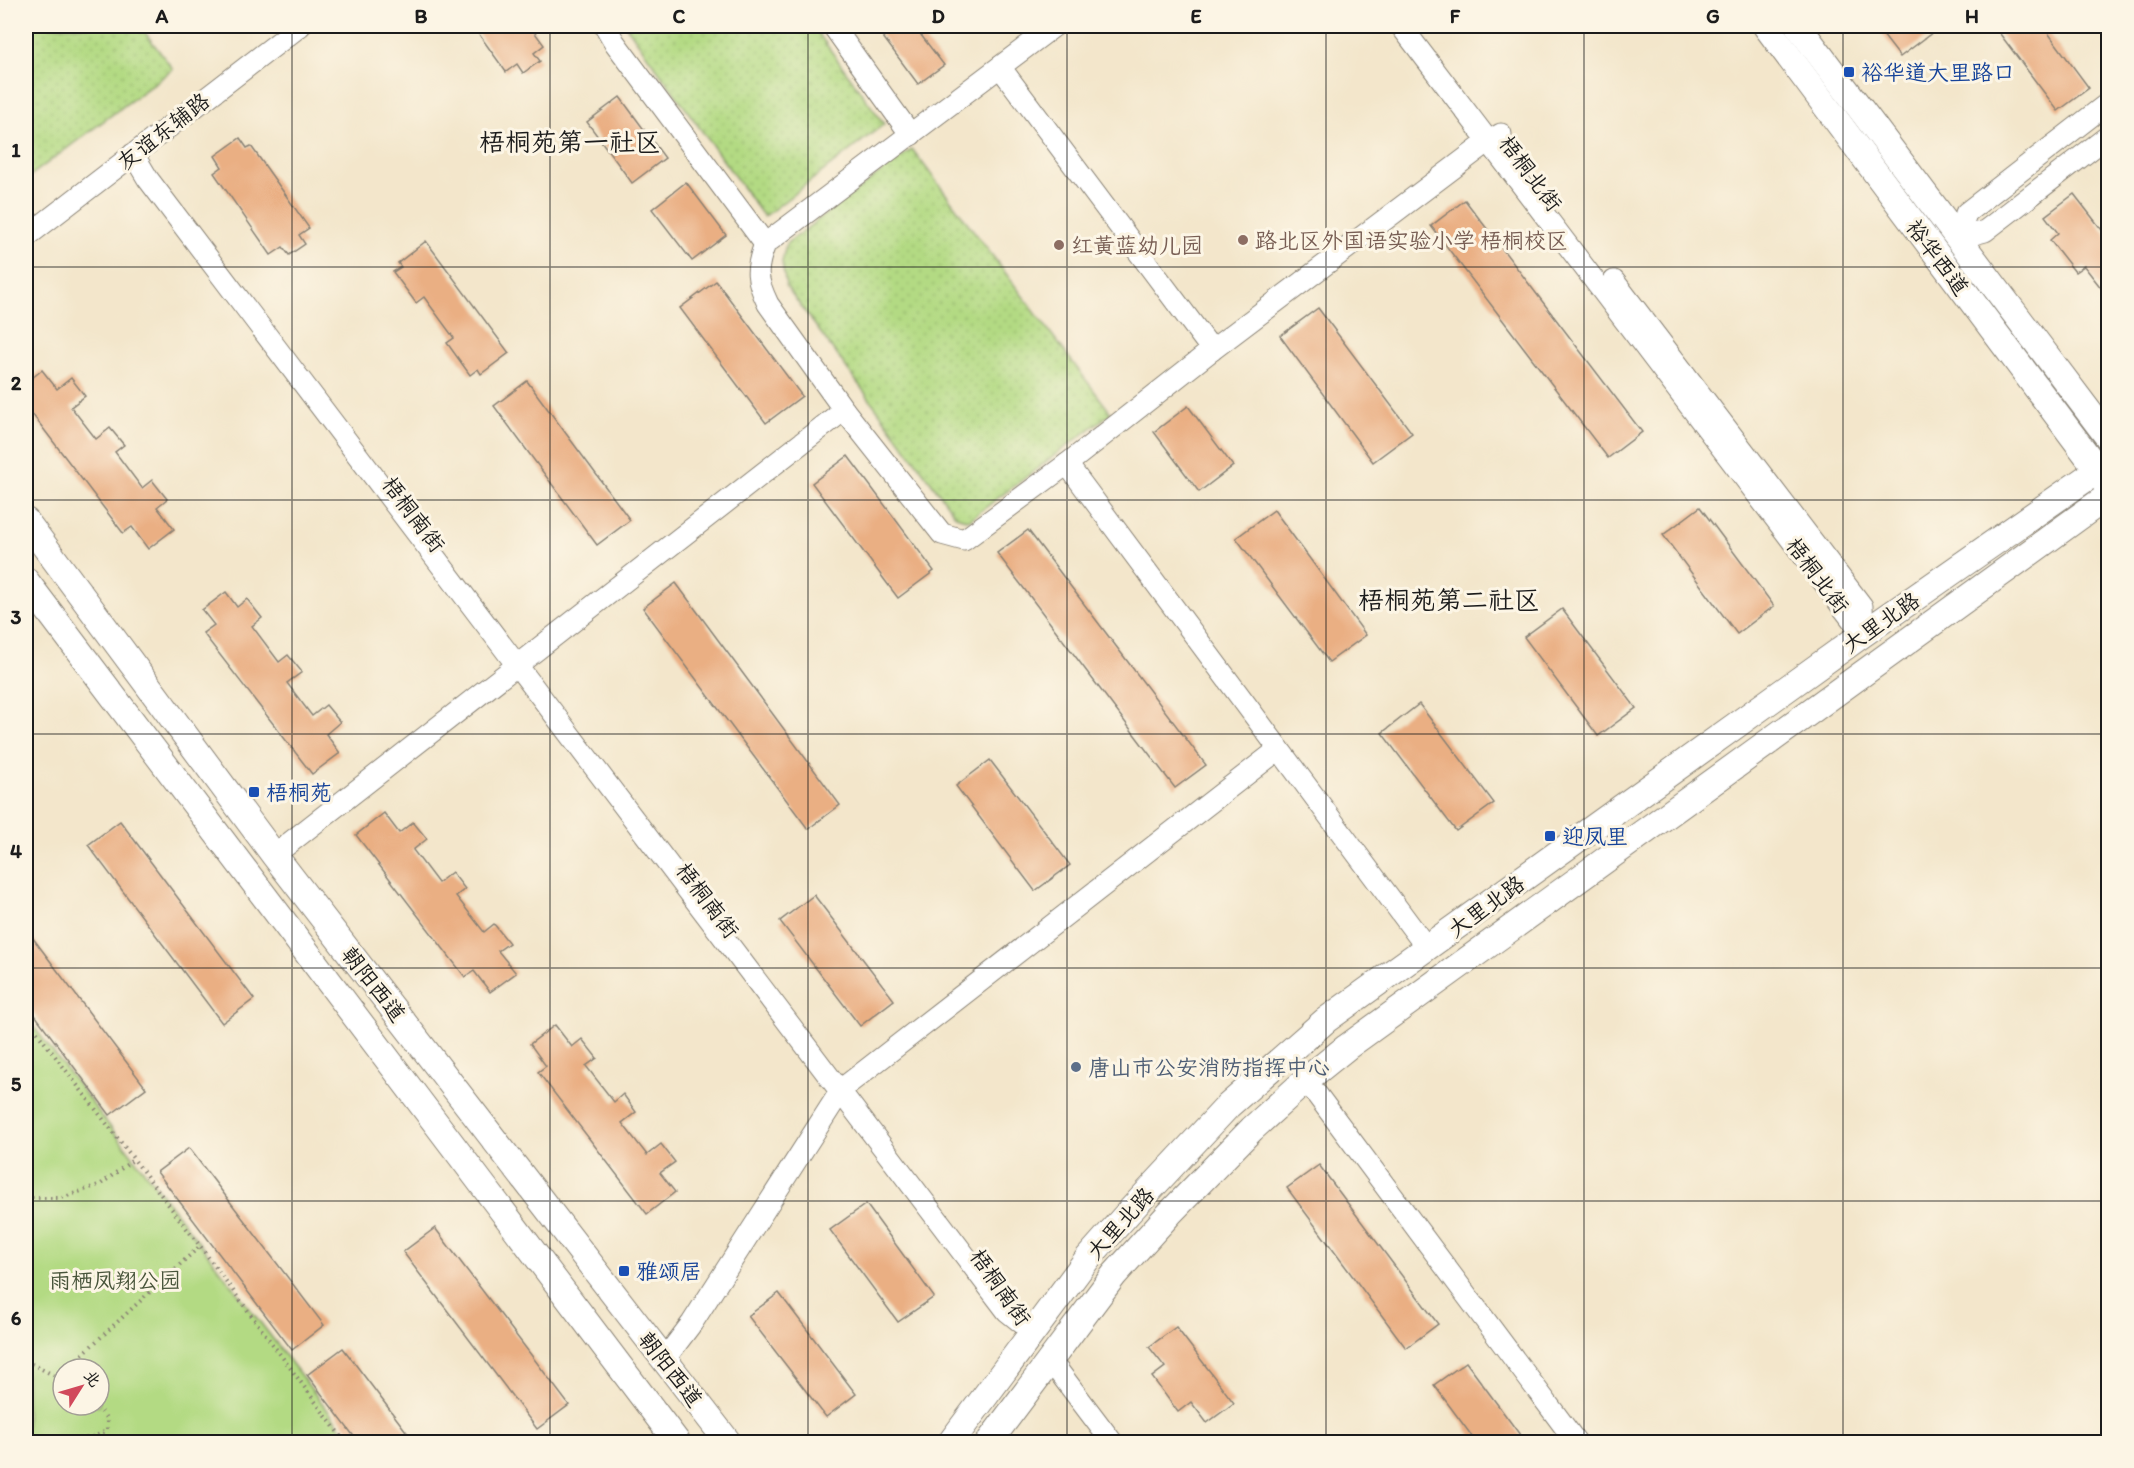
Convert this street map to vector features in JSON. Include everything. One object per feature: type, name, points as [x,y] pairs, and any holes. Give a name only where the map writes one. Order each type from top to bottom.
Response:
[{"type":"main road","name":"裕华西道","points":[[1766,26],[2105,474]]},
{"type":"main road","name":"裕华西道","points":[[1798,26],[2109,437]]},
{"type":"main road","name":"大里北路","points":[[951,1443],[1088,1258],[1183,1152],[1228,1106],[1326,1020],[1863,634],[2105,474]]},
{"type":"main road","name":"大里北路","points":[[989,1443],[1114,1275],[1170,1213],[1252,1129],[1306,1080],[1347,1047],[2109,496]]},
{"type":"main road","name":"朝阳西道","points":[[26,521],[274,855],[728,1443]]},
{"type":"main road","name":"朝阳西道","points":[[26,582],[677,1443]]},
{"type":"main road","points":[[247,875],[274,855]]},
{"type":"street","name":"友谊东辅路","points":[[26,237],[300,26]]},
{"type":"street","points":[[605,26],[615,43],[765,244]]},
{"type":"street","points":[[832,26],[911,135]]},
{"type":"street","points":[[1054,26],[765,244],[758,264],[758,284],[768,304],[844,410],[942,534],[964,540],[1495,137]]},
{"type":"street","name":"梧桐北街","points":[[1401,26],[1495,137]]},
{"type":"street","name":"梧桐北街","points":[[1419,26],[1495,137],[1863,634]]},
{"type":"street","points":[[1000,67],[1212,350]]},
{"type":"street","points":[[1959,238],[1966,213],[2109,103]]},
{"type":"street","points":[[1959,238],[1985,231],[2109,136]]},
{"type":"street","name":"梧桐南街","points":[[133,154],[155,174],[520,662],[844,1088],[1014,1302],[1033,1332]]},
{"type":"street","points":[[274,855],[844,410]]},
{"type":"street","points":[[1067,464],[1427,948]]},
{"type":"street","points":[[664,1360],[692,1323],[844,1088],[1279,750]]},
{"type":"street","points":[[1306,1080],[1576,1443]]},
{"type":"street","points":[[1050,1360],[1112,1443]]},
{"type":"path","points":[[26,1018],[200,1246],[345,1443]]},
{"type":"path","points":[[26,1198],[62,1198],[101,1184],[134,1159]]},
{"type":"path","points":[[79,1357],[200,1246]]},
{"type":"path","points":[[26,1361],[51,1374]]},
{"type":"path","points":[[50,1443],[64,1439],[85,1439],[98,1436],[107,1430],[105,1417]]},
{"type":"green space","points":[[26,26],[140,26],[173,69],[26,179]]},
{"type":"green space","points":[[626,26],[813,26],[884,124],[764,217]]},
{"type":"green space","points":[[912,149],[1111,413],[969,520],[956,516],[786,286],[782,262],[786,244]]},
{"type":"green space","name":"雨栖凤翔公园","points":[[26,1017],[352,1442],[26,1442]]},
{"type":"building","points":[[473,26],[530,26],[544,45],[534,53],[540,61],[523,73],[517,64],[506,72]]},
{"type":"building","points":[[889,26],[914,26],[944,65],[918,84],[880,33]]},
{"type":"building","points":[[1876,26],[1941,26],[1900,57]]},
{"type":"building","points":[[1994,26],[2043,26],[2089,88],[2058,111]]},
{"type":"building","points":[[620,97],[665,158],[632,183],[587,122]]},
{"type":"building","points":[[240,138],[247,148],[251,146],[309,228],[299,235],[305,244],[289,255],[283,247],[271,255],[214,173],[222,167],[215,156]]},
{"type":"building","points":[[686,182],[726,235],[692,261],[652,209]]},
{"type":"building","points":[[2074,194],[2109,239],[2109,298],[2084,266],[2075,272],[2050,240],[2058,233],[2045,216]]},
{"type":"building","points":[[1465,200],[1642,432],[1608,458],[1431,226]]},
{"type":"building","points":[[426,241],[509,353],[481,374],[478,369],[470,375],[447,343],[454,338],[424,297],[416,303],[393,272],[401,267],[398,263]]},
{"type":"building","points":[[716,281],[802,396],[766,423],[680,308]]},
{"type":"building","points":[[1318,308],[1412,433],[1373,462],[1280,336]]},
{"type":"building","points":[[42,370],[57,389],[71,378],[85,396],[71,407],[96,439],[110,428],[124,445],[115,452],[142,488],[152,480],[167,499],[157,507],[174,529],[148,549],[132,527],[123,533],[26,406],[26,383]]},
{"type":"building","points":[[527,381],[630,520],[597,545],[494,406]]},
{"type":"building","points":[[1188,406],[1233,466],[1199,492],[1154,432]]},
{"type":"building","points":[[848,456],[934,571],[898,598],[812,483]]},
{"type":"building","points":[[1700,507],[1774,606],[1737,634],[1663,535]]},
{"type":"building","points":[[1274,510],[1366,635],[1329,662],[1236,538]]},
{"type":"building","points":[[1028,530],[1206,765],[1175,788],[997,553]]},
{"type":"building","points":[[676,583],[840,805],[808,829],[643,608]]},
{"type":"building","points":[[226,592],[237,607],[247,599],[262,618],[252,626],[279,662],[288,655],[302,672],[287,683],[312,716],[326,705],[340,722],[326,734],[340,753],[312,774],[203,633],[214,625],[202,610]]},
{"type":"building","points":[[1562,609],[1636,708],[1598,736],[1524,637]]},
{"type":"building","points":[[1419,704],[1494,803],[1456,831],[1382,733]]},
{"type":"building","points":[[990,760],[1070,865],[1035,891],[956,786]]},
{"type":"building","points":[[384,813],[399,833],[413,822],[427,839],[413,850],[438,883],[452,872],[465,889],[456,896],[484,932],[494,924],[509,943],[498,951],[516,973],[490,992],[474,971],[465,977],[356,835]]},
{"type":"building","points":[[120,821],[254,999],[222,1023],[88,845]]},
{"type":"building","points":[[814,895],[894,1000],[860,1026],[780,921]]},
{"type":"building","points":[[26,929],[146,1088],[110,1115],[26,1003]]},
{"type":"building","points":[[555,1025],[572,1047],[582,1039],[597,1058],[586,1066],[614,1102],[623,1094],[636,1112],[622,1123],[647,1155],[661,1144],[675,1162],[660,1173],[675,1192],[647,1214],[538,1072],[546,1066],[530,1044]]},
{"type":"building","points":[[189,1148],[324,1325],[292,1350],[157,1172]]},
{"type":"building","points":[[1319,1165],[1438,1324],[1406,1348],[1287,1188]]},
{"type":"building","points":[[866,1204],[934,1297],[898,1322],[830,1230]]},
{"type":"building","points":[[435,1228],[569,1405],[537,1429],[403,1252]]},
{"type":"building","points":[[779,1293],[856,1394],[826,1417],[748,1316]]},
{"type":"building","points":[[1176,1327],[1234,1403],[1207,1423],[1191,1402],[1178,1412],[1152,1377],[1165,1367],[1149,1347]]},
{"type":"building","points":[[343,1348],[415,1443],[359,1443],[307,1375]]},
{"type":"building","points":[[1466,1362],[1526,1443],[1477,1443],[1434,1385]]},
{"type":"place","name":"裕华道大里路口","points":[[1849,72]]},
{"type":"place","name":"路北区外国语实验小学 梧桐校区","points":[[1243,240]]},
{"type":"place","name":"红黄蓝幼儿园","points":[[1059,245]]},
{"type":"place","name":"梧桐苑","points":[[254,792]]},
{"type":"place","name":"迎凤里","points":[[1550,836]]},
{"type":"place","name":"唐山市公安消防指挥中心","points":[[1076,1067]]},
{"type":"place","name":"雅颂居","points":[[624,1271]]},
{"type":"district","name":"梧桐苑第一社区","points":[[570,142]]},
{"type":"district","name":"梧桐苑第二社区","points":[[1449,600]]}]
